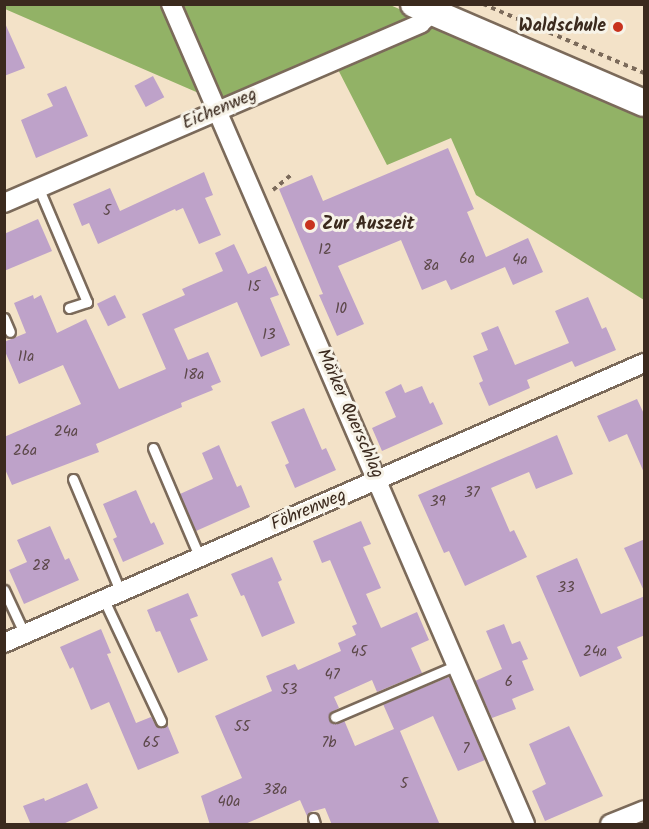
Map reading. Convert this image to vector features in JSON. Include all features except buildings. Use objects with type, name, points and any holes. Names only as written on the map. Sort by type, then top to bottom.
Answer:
[{"type":"street","name":"Märker Querschlag","points":[[171,4],[525,825]]},
{"type":"street","name":"Eichenweg","points":[[4,203],[421,23],[423,8]]},
{"type":"street","points":[[423,8],[645,103]]},
{"type":"street","name":"Föhrenweg","points":[[4,644],[645,363]]},
{"type":"street","points":[[610,825],[645,810]]},
{"type":"lane","points":[[39,189],[87,302],[69,308]]},
{"type":"lane","points":[[4,318],[10,332]]},
{"type":"lane","points":[[153,448],[200,558]]},
{"type":"lane","points":[[73,479],[121,593]]},
{"type":"lane","points":[[4,590],[24,635]]},
{"type":"lane","points":[[104,600],[161,721]]},
{"type":"lane","points":[[335,717],[457,665]]},
{"type":"path","points":[[483,4],[645,73]]},
{"type":"green space","points":[[5,4],[390,5],[644,113],[644,300],[476,195],[451,138],[387,165],[329,52],[217,101],[5,9]]},
{"type":"place","name":"Waldschule","points":[[618,27]]},
{"type":"place","name":"Zur Auszeit","points":[[310,225]]}]
